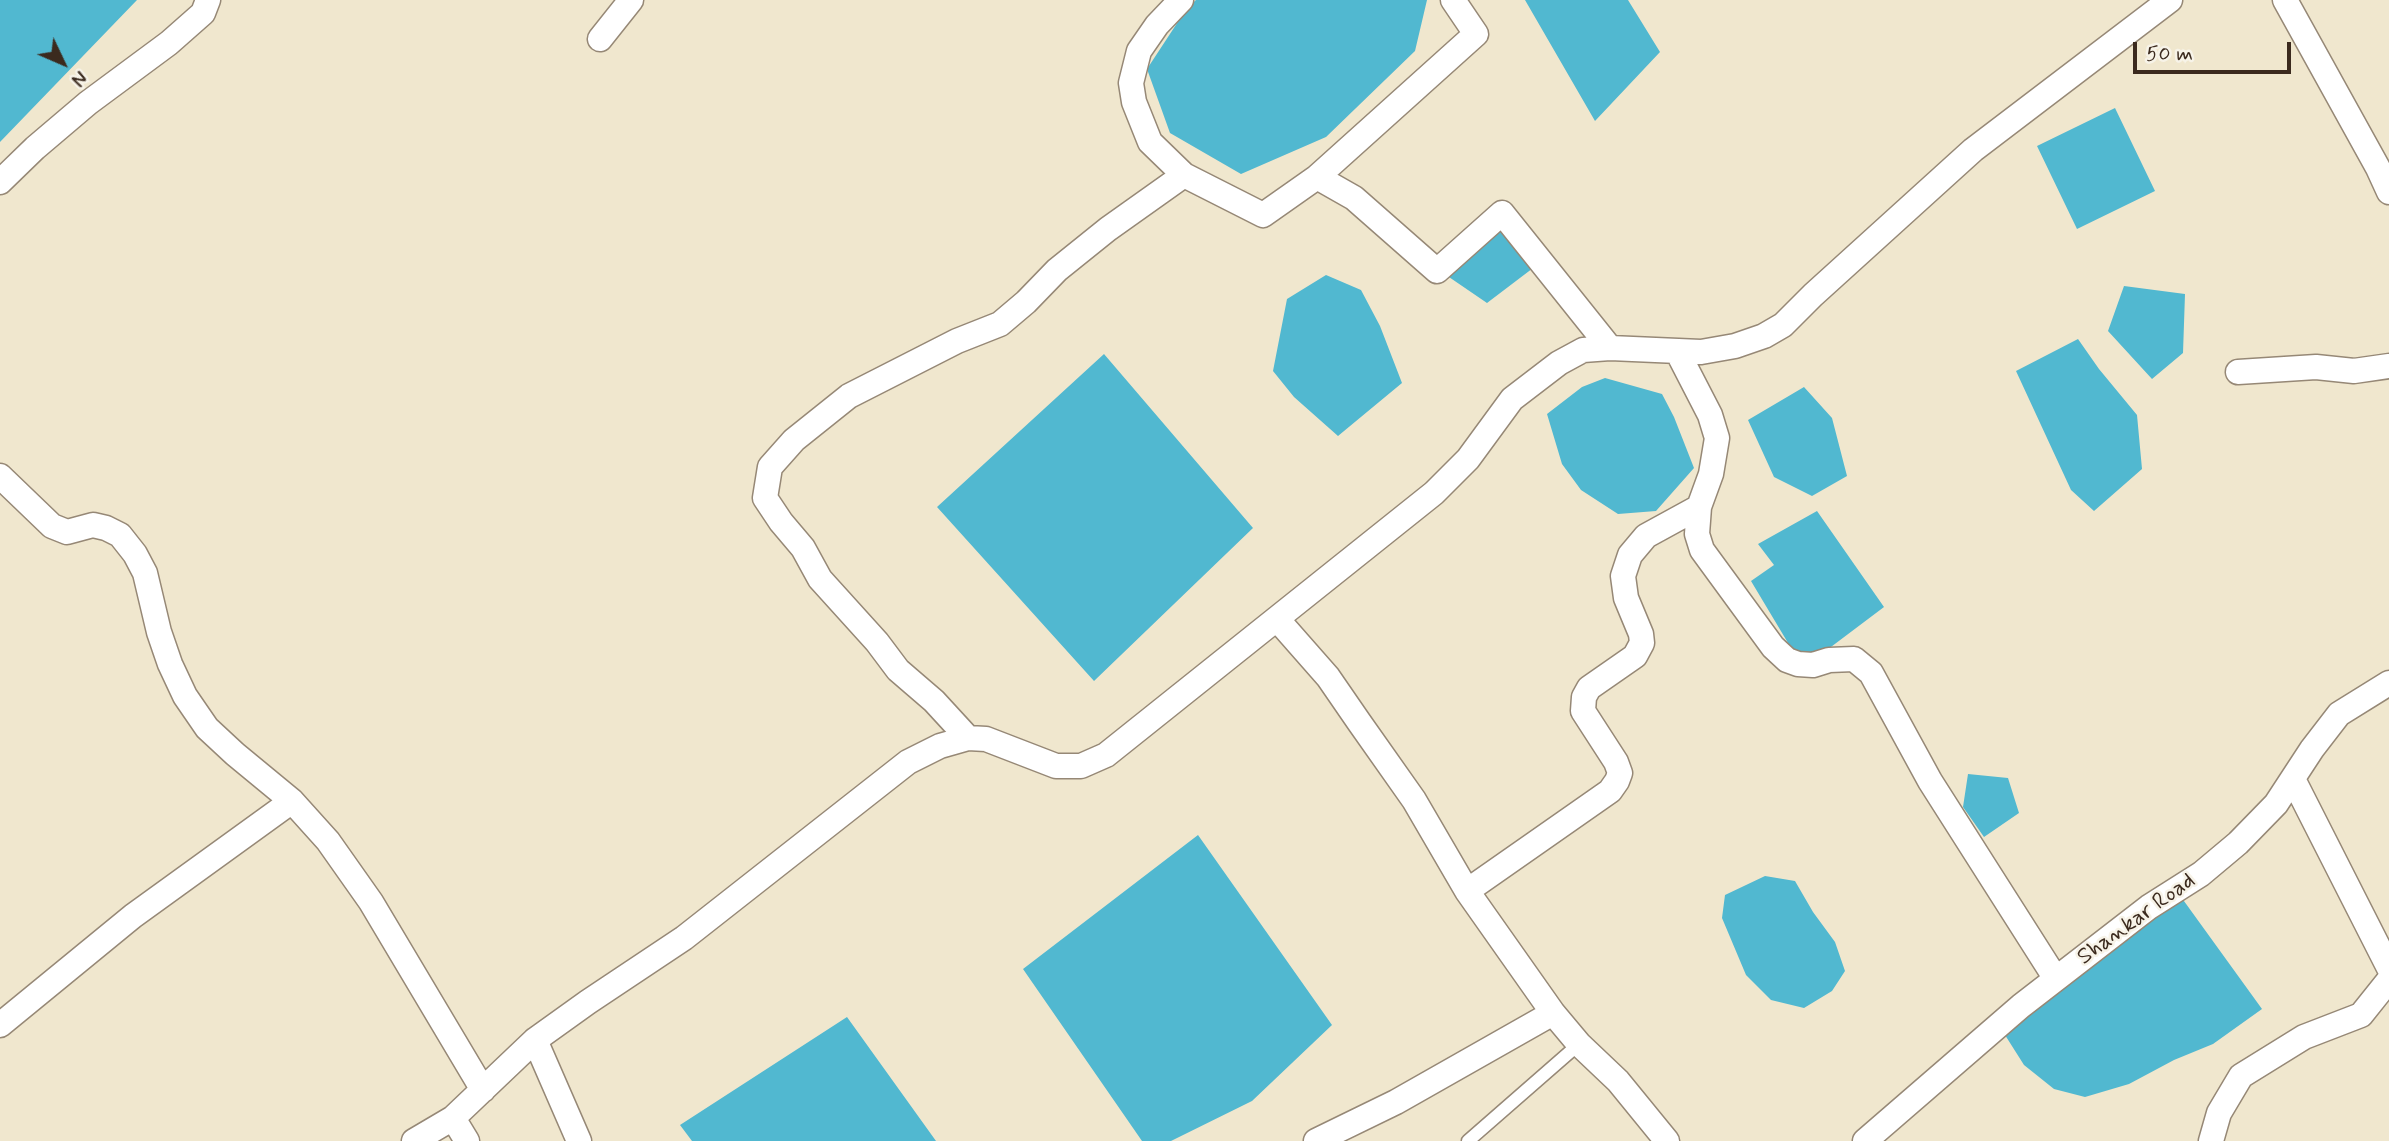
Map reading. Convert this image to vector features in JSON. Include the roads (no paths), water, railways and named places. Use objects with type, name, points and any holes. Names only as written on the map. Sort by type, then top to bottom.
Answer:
[{"type":"street","points":[[0,181],[77,112],[177,36],[203,13],[208,0]]},
{"type":"street","points":[[600,39],[631,0]]},
{"type":"street","points":[[1181,0],[1157,25],[1139,51],[1131,82],[1134,102],[1150,142],[1184,175],[1263,215],[1317,177],[1476,34],[1453,0]]},
{"type":"street","points":[[414,1141],[453,1118],[535,1040],[684,938],[908,762],[940,746],[968,738],[986,739],[1056,766],[1082,766],[1106,755],[1434,493],[1468,459],[1512,399],[1559,363],[1583,350],[1610,348],[1701,352],[1735,346],[1764,336],[1783,325],[1973,150],[2170,0]]},
{"type":"street","points":[[2285,0],[2389,192]]},
{"type":"street","points":[[968,738],[934,701],[898,670],[877,642],[820,579],[803,548],[781,523],[765,498],[770,467],[794,440],[849,396],[957,341],[1000,324],[1057,270],[1108,229],[1184,175]]},
{"type":"street","points":[[1317,177],[1354,198],[1437,271],[1502,213],[1610,348]]},
{"type":"street","points":[[1677,351],[1710,415],[1717,438],[1711,474],[1699,507],[1697,534],[1702,550],[1773,648],[1787,660],[1812,665],[1829,660],[1854,659],[1871,673],[1930,781],[2056,979]]},
{"type":"street","points":[[2238,372],[2316,367],[2354,371],[2389,366]]},
{"type":"street","points":[[0,476],[52,527],[67,532],[93,525],[106,527],[120,535],[135,554],[145,573],[159,632],[184,696],[207,728],[292,800],[328,841],[371,902],[483,1090]]},
{"type":"street","points":[[1467,891],[1610,790],[1617,781],[1620,773],[1616,762],[1583,711],[1584,697],[1590,688],[1635,656],[1642,643],[1626,598],[1623,576],[1630,555],[1646,536],[1699,507]]},
{"type":"street","points":[[1277,619],[1328,677],[1391,766],[1467,891],[1553,1013],[1579,1044],[1618,1081],[1667,1141]]},
{"type":"street","name":"Shankar Road","points":[[1865,1141],[2021,1006],[2149,907],[2201,874],[2229,851],[2276,804],[2339,714],[2389,683]]},
{"type":"street","points":[[2292,779],[2389,968]]},
{"type":"street","points":[[0,1025],[133,916],[292,800]]},
{"type":"street","points":[[2211,1141],[2219,1113],[2241,1076],[2304,1037],[2361,1016],[2389,980]]},
{"type":"street","points":[[1316,1141],[1396,1102],[1553,1013]]},
{"type":"street","points":[[535,1040],[579,1141]]},
{"type":"street","points":[[453,1118],[467,1141]]},
{"type":"lane","points":[[1468,1141],[1579,1044]]},
{"type":"water","points":[[0,0],[137,0],[0,142]]},
{"type":"water","points":[[1196,0],[1427,0],[1415,51],[1326,137],[1241,174],[1170,133],[1147,69],[1187,8]]},
{"type":"water","points":[[1525,0],[1628,0],[1660,52],[1595,121]]},
{"type":"water","points":[[2115,108],[2155,191],[2077,229],[2037,146]]},
{"type":"water","points":[[1505,216],[1541,262],[1487,303],[1446,275]]},
{"type":"water","points":[[1326,275],[1361,290],[1380,326],[1402,383],[1338,436],[1294,397],[1273,371],[1287,299]]},
{"type":"water","points":[[2124,286],[2185,294],[2183,353],[2152,379],[2108,331]]},
{"type":"water","points":[[2078,339],[2137,415],[2142,469],[2094,511],[2071,490],[2016,371]]},
{"type":"water","points":[[1104,354],[1253,528],[1094,681],[937,507]]},
{"type":"water","points":[[1605,378],[1662,394],[1694,468],[1656,511],[1618,514],[1581,490],[1562,464],[1547,414],[1582,387]]},
{"type":"water","points":[[1804,387],[1832,418],[1847,476],[1812,496],[1774,477],[1748,420]]},
{"type":"water","points":[[1817,511],[1884,607],[1803,668],[1751,581],[1774,565],[1758,544]]},
{"type":"water","points":[[1968,774],[2008,778],[2019,813],[1984,837],[1963,807]]},
{"type":"water","points":[[1198,835],[1332,1025],[1252,1101],[1171,1141],[1142,1141],[1023,969]]},
{"type":"water","points":[[1765,876],[1795,881],[1835,942],[1845,971],[1832,991],[1804,1008],[1771,1000],[1746,975],[1722,918],[1725,895]]},
{"type":"water","points":[[2176,890],[2262,1009],[2213,1044],[2174,1060],[2129,1084],[2085,1097],[2054,1089],[2024,1065],[2005,1035]]},
{"type":"water","points":[[847,1017],[936,1141],[692,1141],[680,1125]]}]
